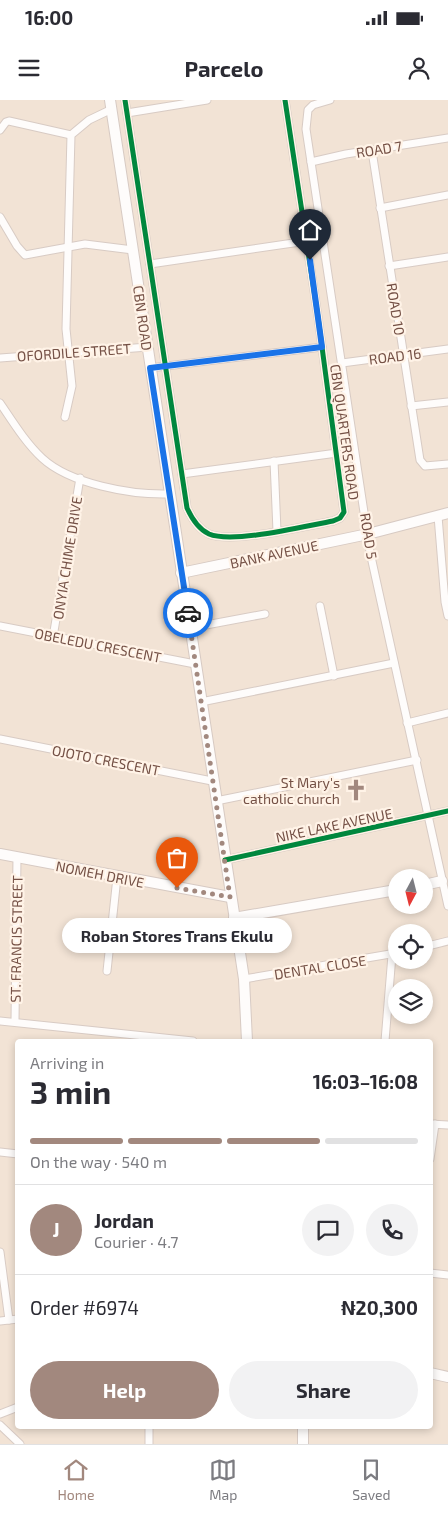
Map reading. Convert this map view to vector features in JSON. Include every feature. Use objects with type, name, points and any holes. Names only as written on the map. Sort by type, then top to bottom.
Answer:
[{"type":"main road","name":"CBN ROAD","points":[[111,105],[224,860],[244,979],[247,1039]]},
{"type":"main road","name":"BANK AVENUE","points":[[181,573],[368,534],[443,515]]},
{"type":"main road","name":"NOMEH DRIVE","points":[[0,854],[230,897]]},
{"type":"main road","points":[[433,883],[442,881]]},
{"type":"main road","points":[[234,918],[314,906],[388,892]]},
{"type":"main road","points":[[433,1374],[448,1377]]},
{"type":"main road","points":[[303,1429],[303,1444]]},
{"type":"street","name":"CBN QUARTERS ROAD","points":[[125,100],[187,508],[191,518],[210,534],[234,537],[333,521],[342,516],[344,508],[307,241],[285,100]]},
{"type":"street","points":[[127,113],[207,100]]},
{"type":"street","name":"ROAD 5","points":[[330,100],[313,105],[308,110],[306,128],[368,534],[394,663],[430,815],[448,906]]},
{"type":"street","points":[[66,417],[72,386],[66,313],[70,246],[71,136],[89,120],[111,105]]},
{"type":"street","points":[[0,130],[9,121],[71,136]]},
{"type":"street","name":"ROAD 7","points":[[311,162],[322,158],[448,138]]},
{"type":"street","name":"ROAD 10","points":[[372,151],[420,460],[425,466],[448,464]]},
{"type":"street","points":[[380,208],[448,195]]},
{"type":"street","points":[[0,217],[17,246],[25,255],[90,244],[133,250]]},
{"type":"street","points":[[150,264],[307,241]]},
{"type":"street","points":[[389,266],[448,257]]},
{"type":"street","name":"OFORDILE STREET","points":[[0,358],[148,347]]},
{"type":"street","points":[[150,368],[322,347]]},
{"type":"street","name":"ROAD 16","points":[[342,363],[448,349]]},
{"type":"street","points":[[411,406],[448,402]]},
{"type":"street","points":[[0,403],[18,430],[41,457],[64,473],[127,490],[169,494]]},
{"type":"street","points":[[182,474],[337,453]]},
{"type":"street","points":[[274,461],[276,531]]},
{"type":"street","name":"ONYIA CHIME DRIVE","points":[[53,637],[80,478]]},
{"type":"street","points":[[443,515],[445,602],[448,616]]},
{"type":"street","points":[[320,606],[334,676]]},
{"type":"street","points":[[190,628],[265,614]]},
{"type":"street","name":"OBELEDU CRESCENT","points":[[0,626],[195,664]]},
{"type":"street","points":[[201,702],[394,663]]},
{"type":"street","points":[[408,723],[448,713]]},
{"type":"street","name":"OJOTO CRESCENT","points":[[0,740],[212,781]]},
{"type":"street","points":[[216,801],[417,760]]},
{"type":"street","name":"NIKE LAKE AVENUE","points":[[224,860],[448,811]]},
{"type":"street","name":"ST. FRANCIS STREET","points":[[15,1021],[17,857]]},
{"type":"street","points":[[107,971],[117,877]]},
{"type":"street","points":[[433,945],[448,941]]},
{"type":"street","name":"DENTAL CLOSE","points":[[244,979],[388,955]]},
{"type":"street","points":[[385,1039],[392,969]]},
{"type":"street","points":[[0,1021],[15,1021],[149,1039]]},
{"type":"street","points":[[433,1124],[448,1125]]},
{"type":"street","points":[[0,1152],[15,1154]]},
{"type":"street","points":[[0,1252],[9,1320]]},
{"type":"street","points":[[433,1273],[448,1275]]},
{"type":"street","points":[[0,1321],[15,1319]]},
{"type":"street","points":[[0,1414],[15,1408]]},
{"type":"street","points":[[0,1425],[20,1444]]},
{"type":"street","points":[[149,1429],[149,1444]]},
{"type":"shaded area","points":[[0,100],[448,100],[448,1444],[0,1444]]},
{"type":"cycle path","points":[[125,100],[187,508],[196,523],[205,532],[220,537],[251,536],[333,521],[340,518],[344,512],[318,317],[285,100]]},
{"type":"cycle path","points":[[225,860],[448,811]]},
{"type":"way so far","points":[[177,888],[230,897],[188,613]]},
{"type":"place","name":"St Mary's catholic church","points":[[356,790]]},
{"type":"place","name":"Roban Stores Trans Ekulu","points":[[177,888]]},
{"type":"route","points":[[188,613],[150,368],[233,360],[322,347],[310,260]]}]
